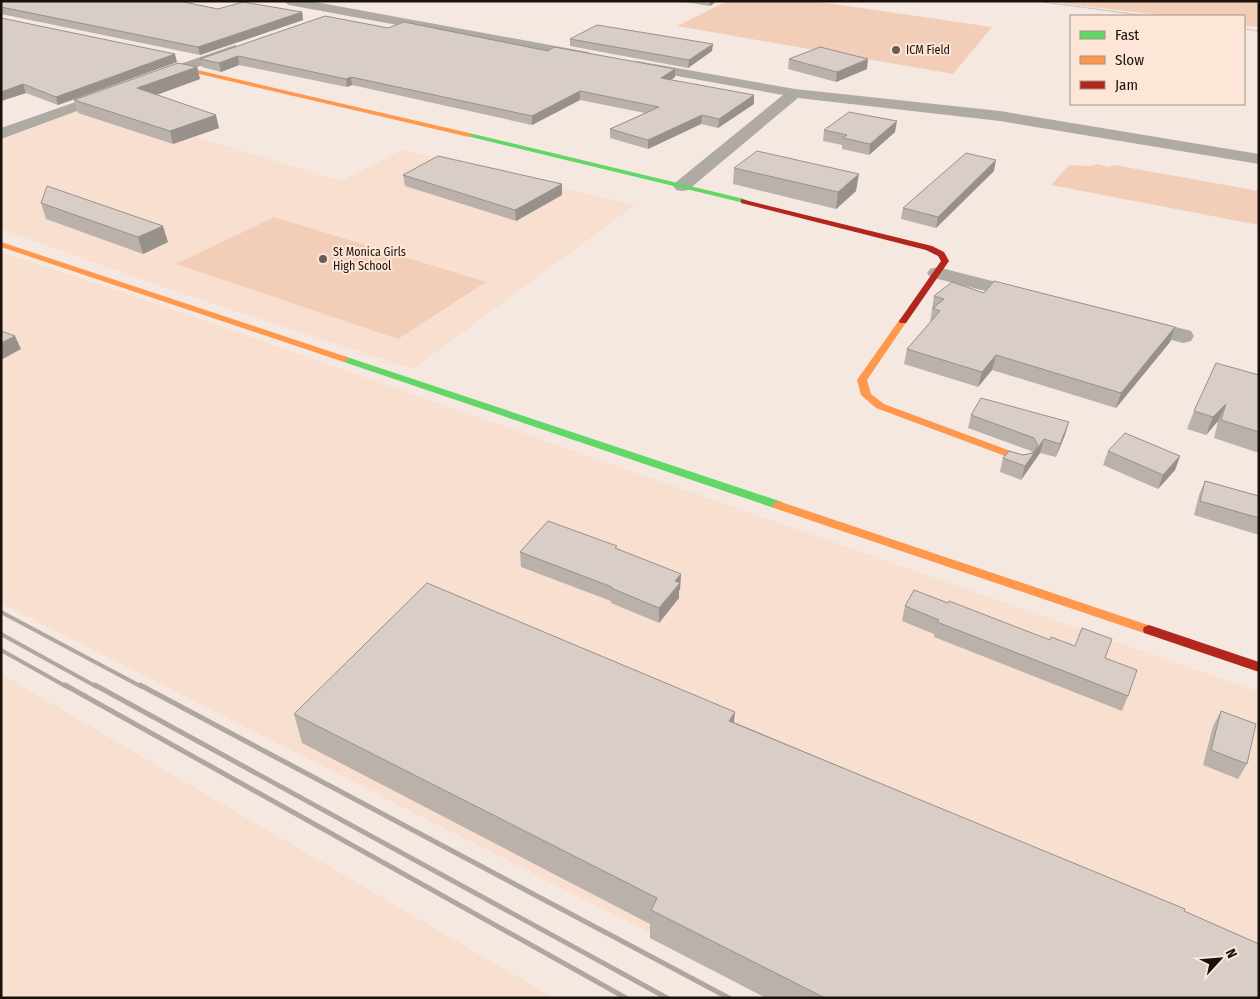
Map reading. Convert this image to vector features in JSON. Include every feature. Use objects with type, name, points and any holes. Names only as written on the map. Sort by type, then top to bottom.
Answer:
[{"type":"street","points":[[289,1],[599,58]]},
{"type":"street","points":[[317,21],[344,12]]},
{"type":"street","points":[[142,82],[246,46]]},
{"type":"street","points":[[172,55],[201,61]]},
{"type":"street","points":[[628,63],[795,93],[1000,116],[1259,159]]},
{"type":"street","points":[[180,68],[682,186],[929,248],[941,254],[945,262],[862,380],[866,395],[880,406],[1020,458]]},
{"type":"street","points":[[1,134],[124,89]]},
{"type":"street","points":[[682,186],[795,93]]},
{"type":"street","points":[[1,115],[30,123]]},
{"type":"street","points":[[1,244],[1259,667]]},
{"type":"street","points":[[937,273],[1041,299]]},
{"type":"street","points":[[1117,319],[1184,336]]},
{"type":"path","points":[[1043,2],[1140,15]]},
{"type":"path","points":[[1245,29],[1259,31]]},
{"type":"shaded area","name":"ICM Field","points":[[727,1],[813,1],[992,27],[953,74],[677,26]]},
{"type":"shaded area","points":[[1043,1],[1259,1],[1259,27],[1245,26],[1245,15],[1158,15]]},
{"type":"shaded area","name":"St Monica Girls High School","points":[[128,93],[164,127],[341,181],[402,150],[635,205],[413,369],[168,289],[1,229],[1,139]]},
{"type":"shaded area","points":[[1097,164],[1109,167],[1114,165],[1259,191],[1259,225],[1051,185],[1069,165],[1092,166]]},
{"type":"shaded area","points":[[274,217],[486,282],[398,339],[176,264]]},
{"type":"shaded area","points":[[1,252],[117,290],[1259,692],[1259,998],[779,998],[1,603]]},
{"type":"shaded area","points":[[1,674],[482,956],[554,998],[1,998]]},
{"type":"building","points":[[1,1],[179,1],[218,9],[243,2],[302,12],[198,47],[1,7]]},
{"type":"building","points":[[325,16],[388,28],[404,22],[548,51],[554,47],[675,69],[661,78],[754,95],[719,119],[702,115],[648,140],[610,129],[659,107],[580,91],[532,116],[351,77],[346,79],[238,56],[219,63],[200,59]]},
{"type":"building","points":[[1,18],[175,54],[56,97],[23,84],[1,92]]},
{"type":"building","points":[[597,25],[713,44],[689,60],[570,39]]},
{"type":"building","points":[[820,47],[868,59],[837,72],[789,59]]},
{"type":"building","points":[[178,63],[197,67],[137,88],[216,115],[170,131],[74,100]]},
{"type":"building","points":[[849,112],[897,121],[870,144],[843,138],[847,135],[824,130]]},
{"type":"building","points":[[757,151],[859,174],[838,192],[734,168]]},
{"type":"building","points":[[966,153],[996,160],[938,217],[903,208]]},
{"type":"building","points":[[438,156],[562,184],[515,210],[403,175]]},
{"type":"building","points":[[47,186],[163,226],[138,237],[41,203]]},
{"type":"building","points":[[994,281],[1175,327],[1121,393],[996,355],[982,372],[907,349],[940,311],[933,308],[944,299],[934,296],[952,282],[984,293]]},
{"type":"building","points":[[1,331],[15,336],[1,343]]},
{"type":"building","points":[[1216,363],[1259,375],[1259,432],[1221,420],[1226,404],[1213,417],[1194,411]]},
{"type":"building","points":[[981,398],[1069,422],[1060,444],[1044,439],[1025,466],[1003,458],[1009,451],[1023,455],[1033,453],[1038,446],[1034,438],[971,415]]},
{"type":"building","points":[[1125,433],[1180,456],[1163,475],[1108,451]]},
{"type":"building","points":[[1205,481],[1259,496],[1259,518],[1200,501]]},
{"type":"building","points":[[548,521],[617,546],[615,548],[681,574],[675,581],[680,583],[659,608],[612,587],[520,552]]},
{"type":"building","points":[[427,583],[735,712],[729,721],[1185,909],[1184,911],[1259,944],[1259,998],[825,998],[651,910],[657,898],[294,714]]},
{"type":"building","points":[[914,590],[948,603],[949,601],[1050,640],[1051,637],[1075,646],[1082,628],[1112,639],[1105,658],[1137,670],[1128,696],[937,622],[939,620],[905,606]]},
{"type":"building","points":[[1221,711],[1256,724],[1247,764],[1211,750]]},
{"type":"railway","points":[[1,612],[142,687]]},
{"type":"railway","points":[[1,634],[97,687]]},
{"type":"railway","points":[[1,650],[67,687]]},
{"type":"railway","points":[[65,685],[626,998]]},
{"type":"railway","points":[[95,685],[667,998]]},
{"type":"railway","points":[[140,685],[729,998]]},
{"type":"traffic: fast","points":[[469,135],[744,201]]},
{"type":"traffic: fast","points":[[344,359],[778,505]]},
{"type":"traffic: slow","points":[[180,68],[469,135]]},
{"type":"traffic: slow","points":[[1,244],[344,359]]},
{"type":"traffic: slow","points":[[903,321],[862,380],[866,395],[880,406],[1020,458]]},
{"type":"traffic: slow","points":[[778,505],[1149,630]]},
{"type":"traffic: jam","points":[[744,201],[929,248],[941,254],[945,261],[903,321]]},
{"type":"traffic: jam","points":[[1149,630],[1259,667]]},
{"type":"place","name":"ICM Field","points":[[896,50]]},
{"type":"place","name":"St Monica Girls High School","points":[[323,259]]}]
